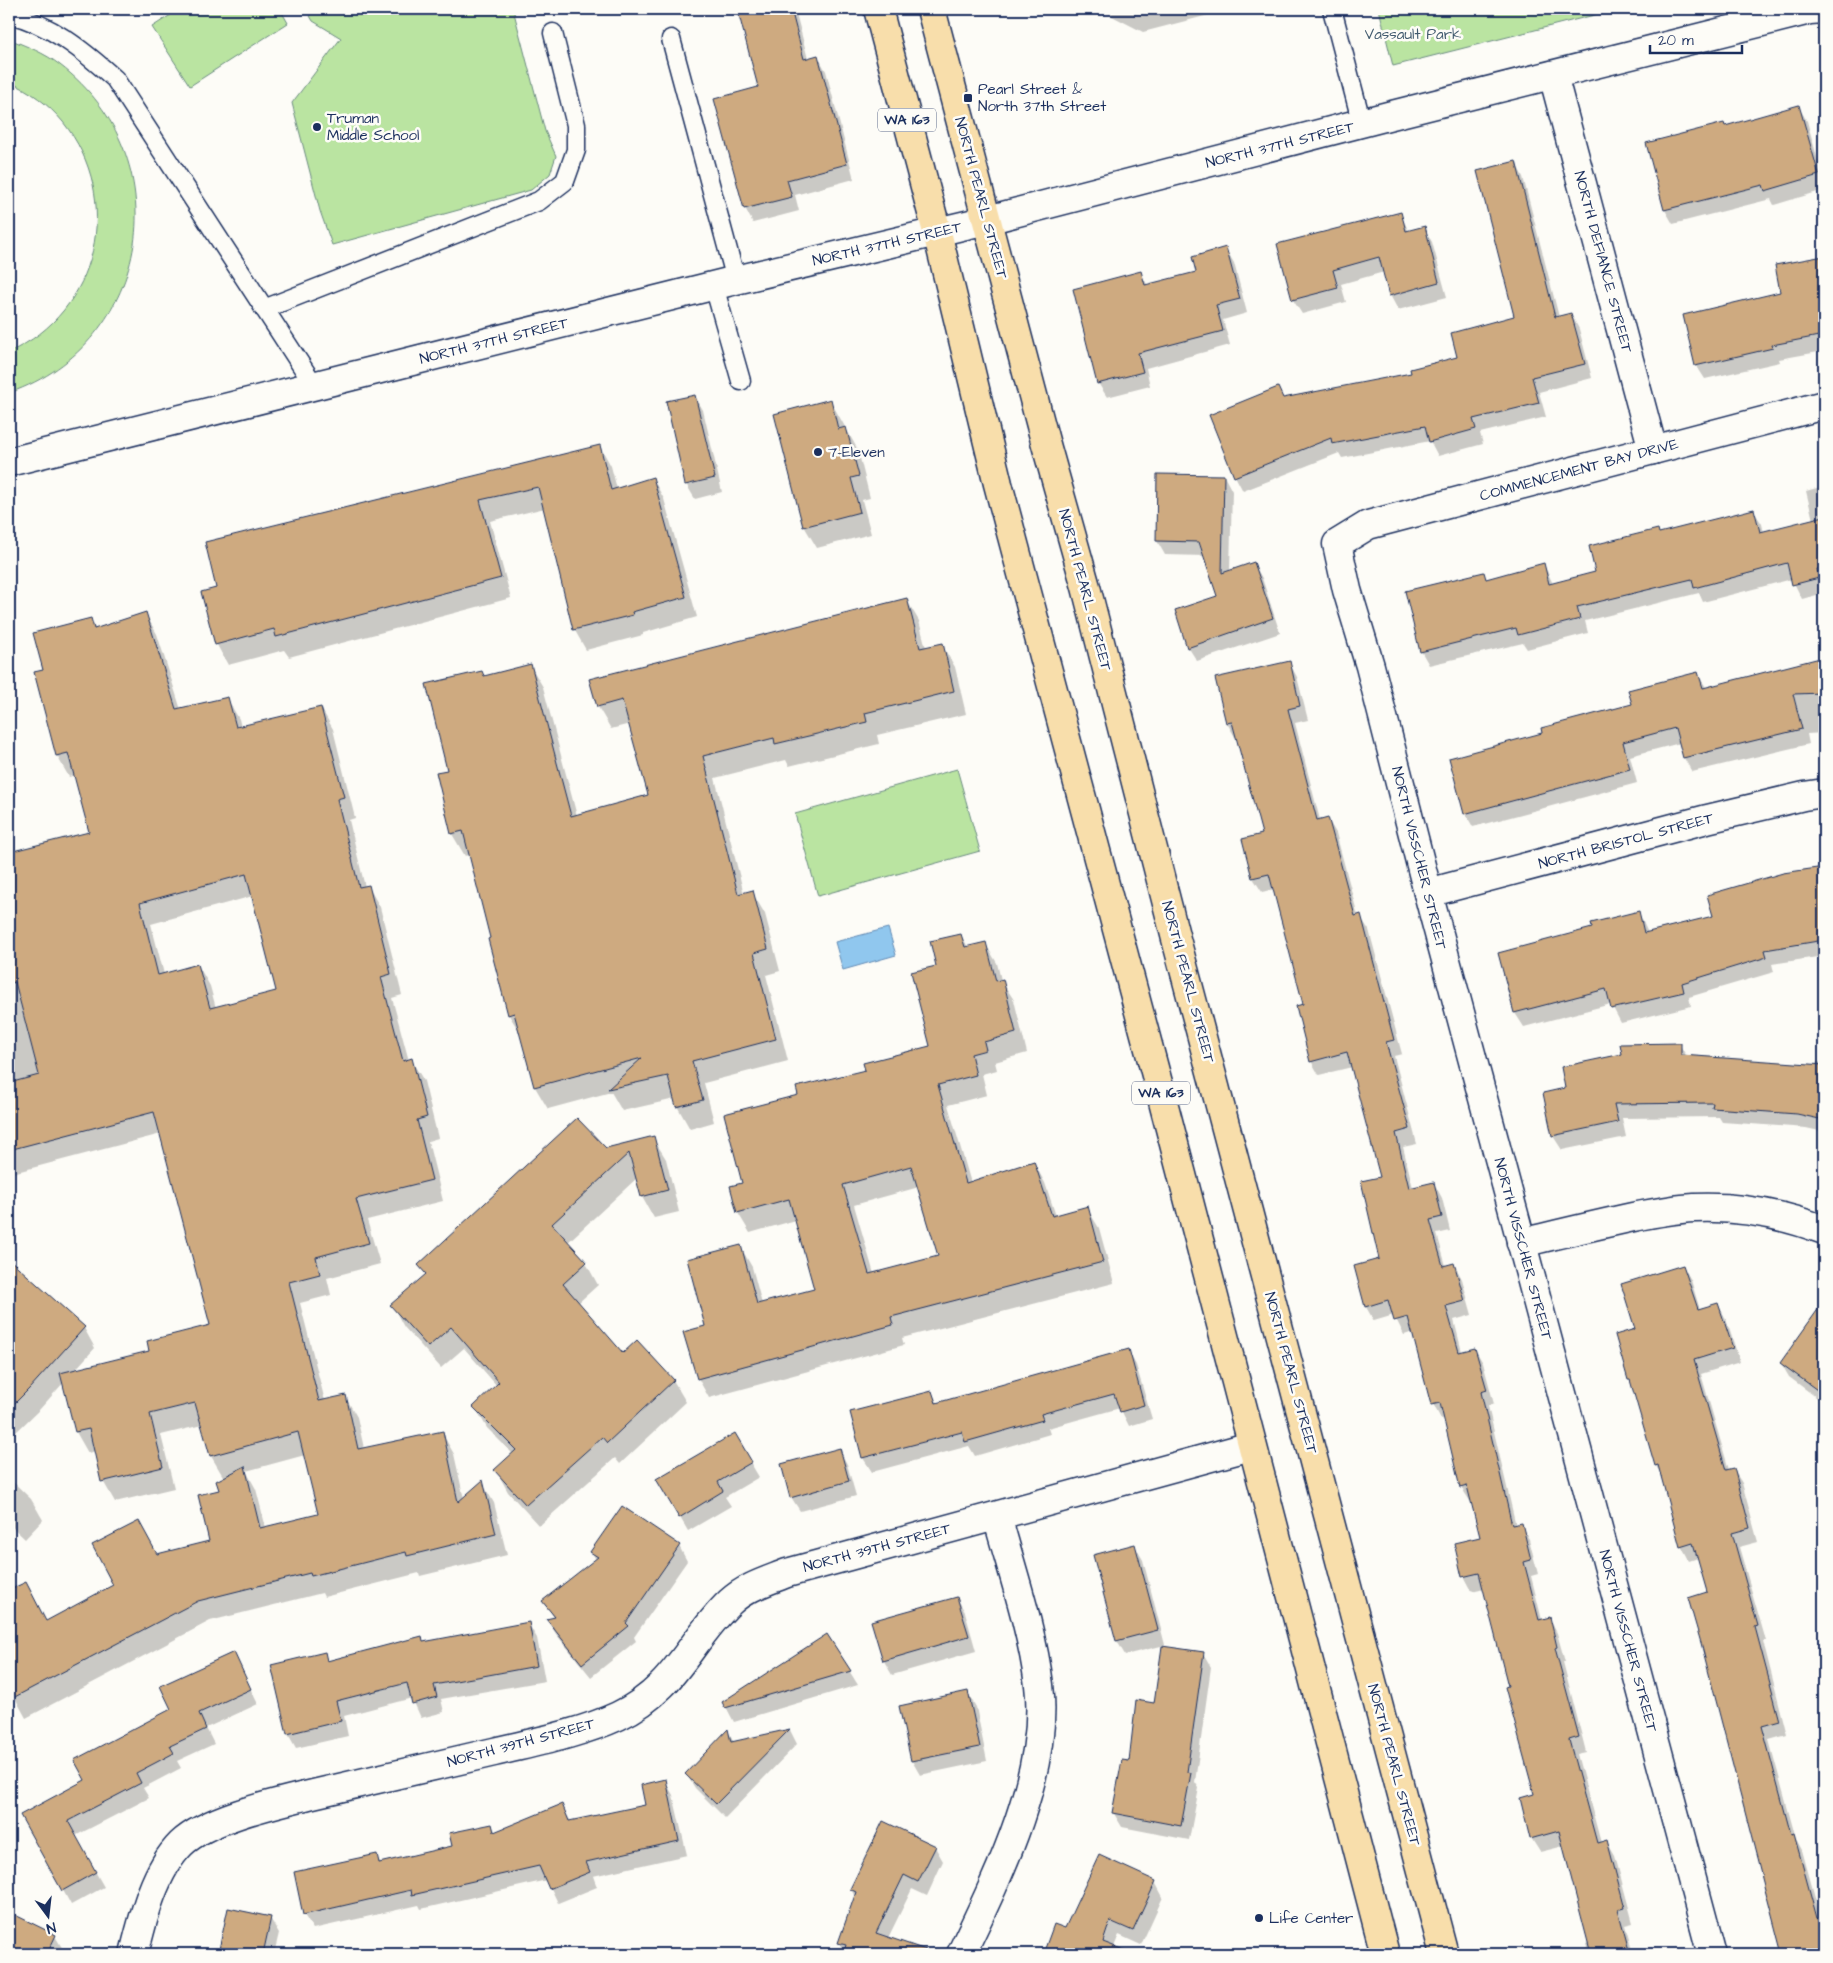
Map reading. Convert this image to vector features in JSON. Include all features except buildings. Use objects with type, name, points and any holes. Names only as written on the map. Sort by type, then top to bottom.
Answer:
[{"type":"main road","name":"WA 163","points":[[878,9],[937,232],[992,460],[1156,1074],[1251,1446],[1385,1954]]},
{"type":"main road","name":"NORTH PEARL STREET","points":[[931,9],[1045,441],[1086,587],[1181,958],[1444,1954]]},
{"type":"street","name":"NORTH 37TH STREET","points":[[9,462],[725,283],[987,220],[1810,10],[1824,9]]},
{"type":"street","name":"NORTH DEFIANCE STREET","points":[[1553,75],[1653,450]]},
{"type":"street","name":"COMMENCEMENT BAY DRIVE","points":[[1337,544],[1368,526],[1824,405]]},
{"type":"street","name":"NORTH VISSCHER STREET","points":[[1337,544],[1428,893],[1712,1954]]},
{"type":"street","name":"NORTH BRISTOL STREET","points":[[1428,893],[1707,819],[1824,793]]},
{"type":"street","points":[[1522,1243],[1594,1225],[1692,1208],[1719,1208],[1774,1214],[1801,1221],[1824,1230]]},
{"type":"street","name":"NORTH 39TH STREET","points":[[134,1954],[146,1905],[164,1869],[181,1844],[200,1831],[226,1819],[282,1802],[558,1737],[616,1717],[651,1696],[669,1679],[720,1613],[746,1590],[787,1573],[1251,1446]]},
{"type":"street","points":[[961,1954],[1012,1839],[1028,1792],[1039,1734],[1040,1693],[1035,1660],[997,1516]]},
{"type":"lane","points":[[1332,9],[1362,124]]},
{"type":"lane","points":[[9,14],[22,17],[61,35],[89,55],[116,79],[314,386]]},
{"type":"lane","points":[[264,309],[539,201],[565,181],[576,150],[576,125],[553,33]]},
{"type":"lane","points":[[671,39],[725,283],[741,381]]},
{"type":"green space","points":[[180,9],[280,9],[288,23],[190,86],[152,27]]},
{"type":"green space","points":[[306,9],[513,9],[545,131],[556,156],[550,174],[531,190],[332,245],[320,211],[292,103],[341,38],[313,21]]},
{"type":"green space","name":"Vassault Park","points":[[1379,9],[1618,9],[1393,66]]},
{"type":"green space","points":[[9,39],[35,50],[60,65],[98,103],[123,148],[135,196],[134,245],[120,292],[95,334],[57,368],[9,393],[9,352],[40,334],[64,310],[82,282],[93,250],[96,218],[93,184],[82,152],[63,122],[39,99],[9,82]]},
{"type":"green space","points":[[957,769],[980,851],[818,896],[795,814]]},
{"type":"water","points":[[888,928],[896,955],[843,970],[835,942]]},
{"type":"place","name":"Pearl Street & North 37th Street","points":[[968,98]]},
{"type":"place","name":"Truman Middle School","points":[[317,127]]},
{"type":"place","name":"7-Eleven","points":[[818,452]]},
{"type":"place","name":"Life Center","points":[[1259,1918]]}]
